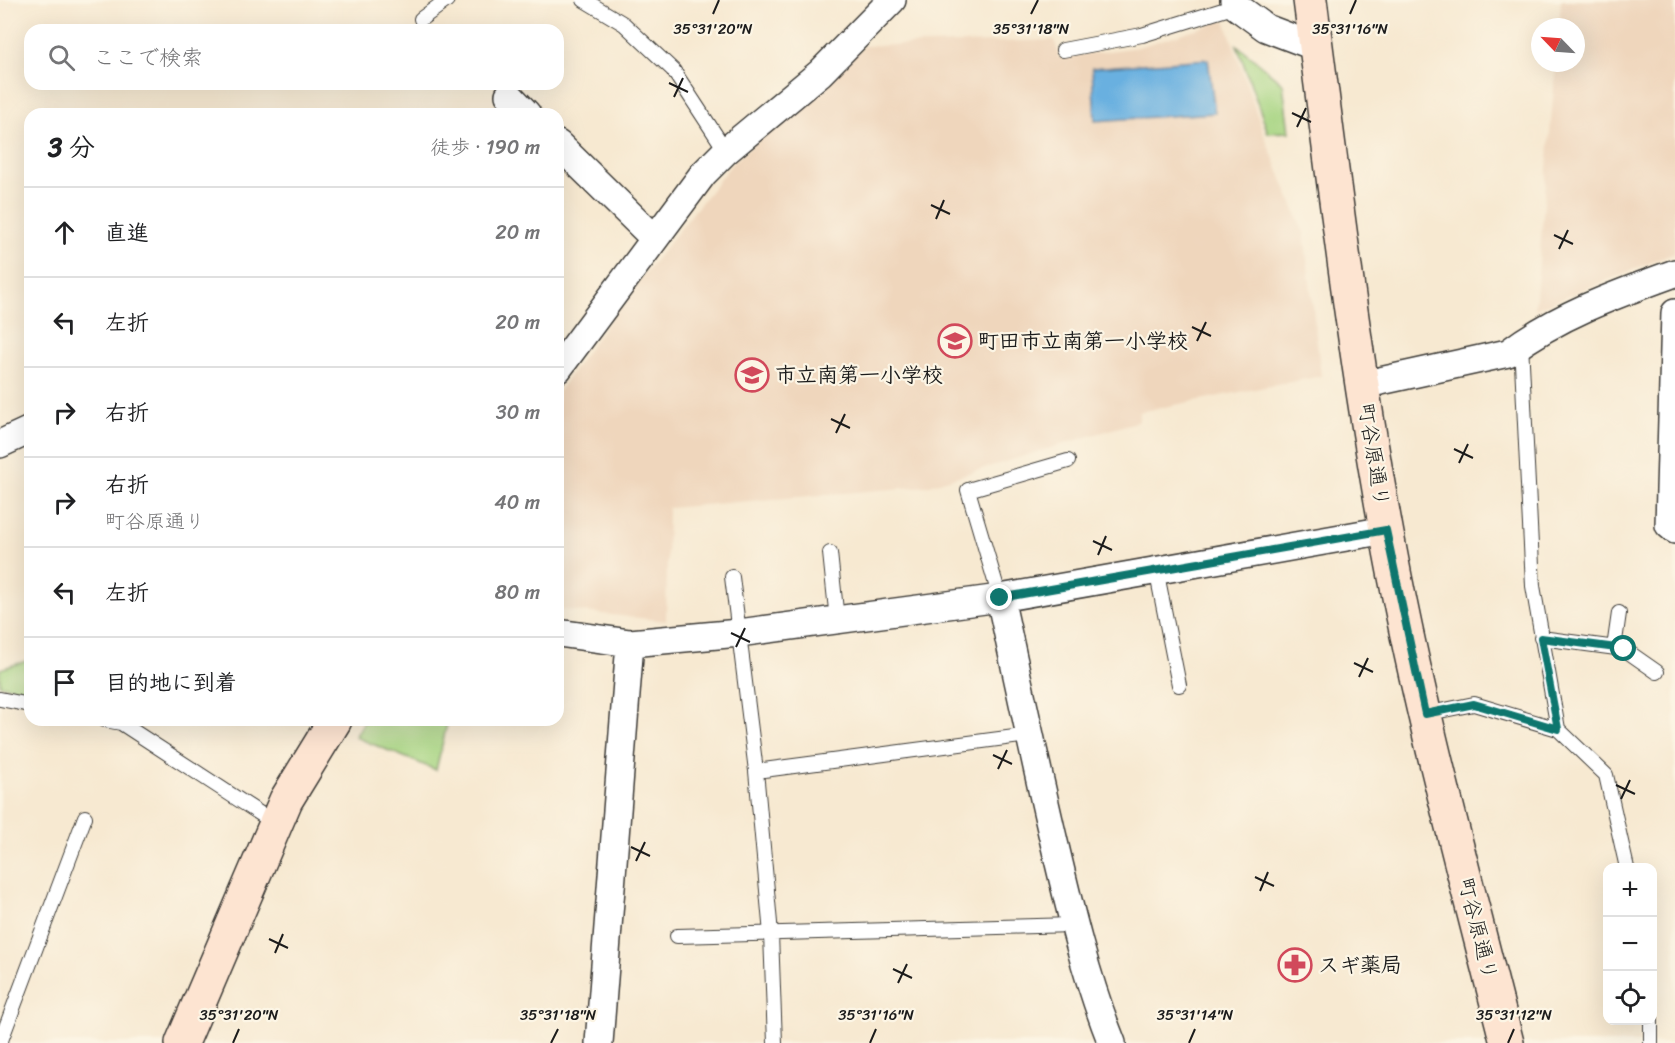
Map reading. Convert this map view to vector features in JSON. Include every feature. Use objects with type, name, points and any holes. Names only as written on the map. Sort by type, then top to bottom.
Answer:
[{"type":"street","points":[[564,351],[703,174],[726,150],[820,73],[892,0]]},
{"type":"street","name":"町谷原通り","points":[[1310,0],[1362,385],[1386,530],[1425,714],[1507,1043]]},
{"type":"street","points":[[1235,3],[1266,28],[1316,47]]},
{"type":"street","points":[[564,150],[654,238]]},
{"type":"street","points":[[1362,385],[1508,353],[1521,343],[1597,302],[1675,273]]},
{"type":"street","points":[[1675,313],[1669,525],[1675,530]]},
{"type":"street","points":[[0,444],[24,433]]},
{"type":"street","points":[[564,634],[630,643],[739,633],[1000,598],[1386,530]]},
{"type":"street","points":[[1000,598],[1029,735],[1074,925],[1099,1010],[1112,1043]]},
{"type":"street","points":[[599,1043],[630,643]]},
{"type":"street","points":[[182,1043],[286,800],[331,726]]},
{"type":"lane","points":[[422,19],[447,0]]},
{"type":"lane","points":[[584,0],[624,24],[673,70],[726,150]]},
{"type":"lane","points":[[1063,50],[1142,35],[1235,3]]},
{"type":"lane","points":[[1521,343],[1533,586],[1558,729]]},
{"type":"lane","points":[[1000,598],[968,490],[1068,461]]},
{"type":"lane","points":[[830,553],[837,620]]},
{"type":"lane","points":[[1156,569],[1179,685]]},
{"type":"lane","points":[[732,577],[756,771],[771,934],[775,1043]]},
{"type":"lane","points":[[1614,648],[1619,614]]},
{"type":"lane","points":[[1541,638],[1624,649],[1658,672]]},
{"type":"lane","points":[[0,699],[24,704]]},
{"type":"lane","points":[[1425,714],[1474,704],[1558,729],[1606,775],[1626,863]]},
{"type":"lane","points":[[128,726],[276,825]]},
{"type":"lane","points":[[756,771],[1029,735]]},
{"type":"lane","points":[[0,1043],[85,817]]},
{"type":"lane","points":[[677,936],[1074,925]]},
{"type":"lane","points":[[1651,1025],[1651,1043]]},
{"type":"shaded area","points":[[1561,0],[1675,0],[1675,253],[1535,309],[1555,72],[1585,72],[1585,18],[1560,18]]},
{"type":"shaded area","name":"町田市立南第一小学校","points":[[1225,20],[1264,135],[1304,233],[1321,376],[1139,412],[1139,421],[926,486],[668,508],[666,621],[564,610],[564,384],[619,306],[731,165],[864,46],[1055,40],[1059,58],[1139,47]]},
{"type":"green space","points":[[1237,45],[1283,84],[1289,132],[1268,133]]},
{"type":"green space","points":[[24,662],[24,690],[0,685],[0,669]]},
{"type":"green space","points":[[361,726],[447,726],[436,770],[355,737]]},
{"type":"water","points":[[1208,59],[1215,113],[1095,121],[1092,68]]},
{"type":"place","name":"町田市立南第一小学校","points":[[955,341]]},
{"type":"place","name":"市立南第一小学校","points":[[752,375]]},
{"type":"place","name":"スギ薬局","points":[[1295,965]]},
{"type":"route","points":[[1000,598],[1386,530],[1425,714],[1474,704],[1558,729],[1541,638],[1624,649]]}]
